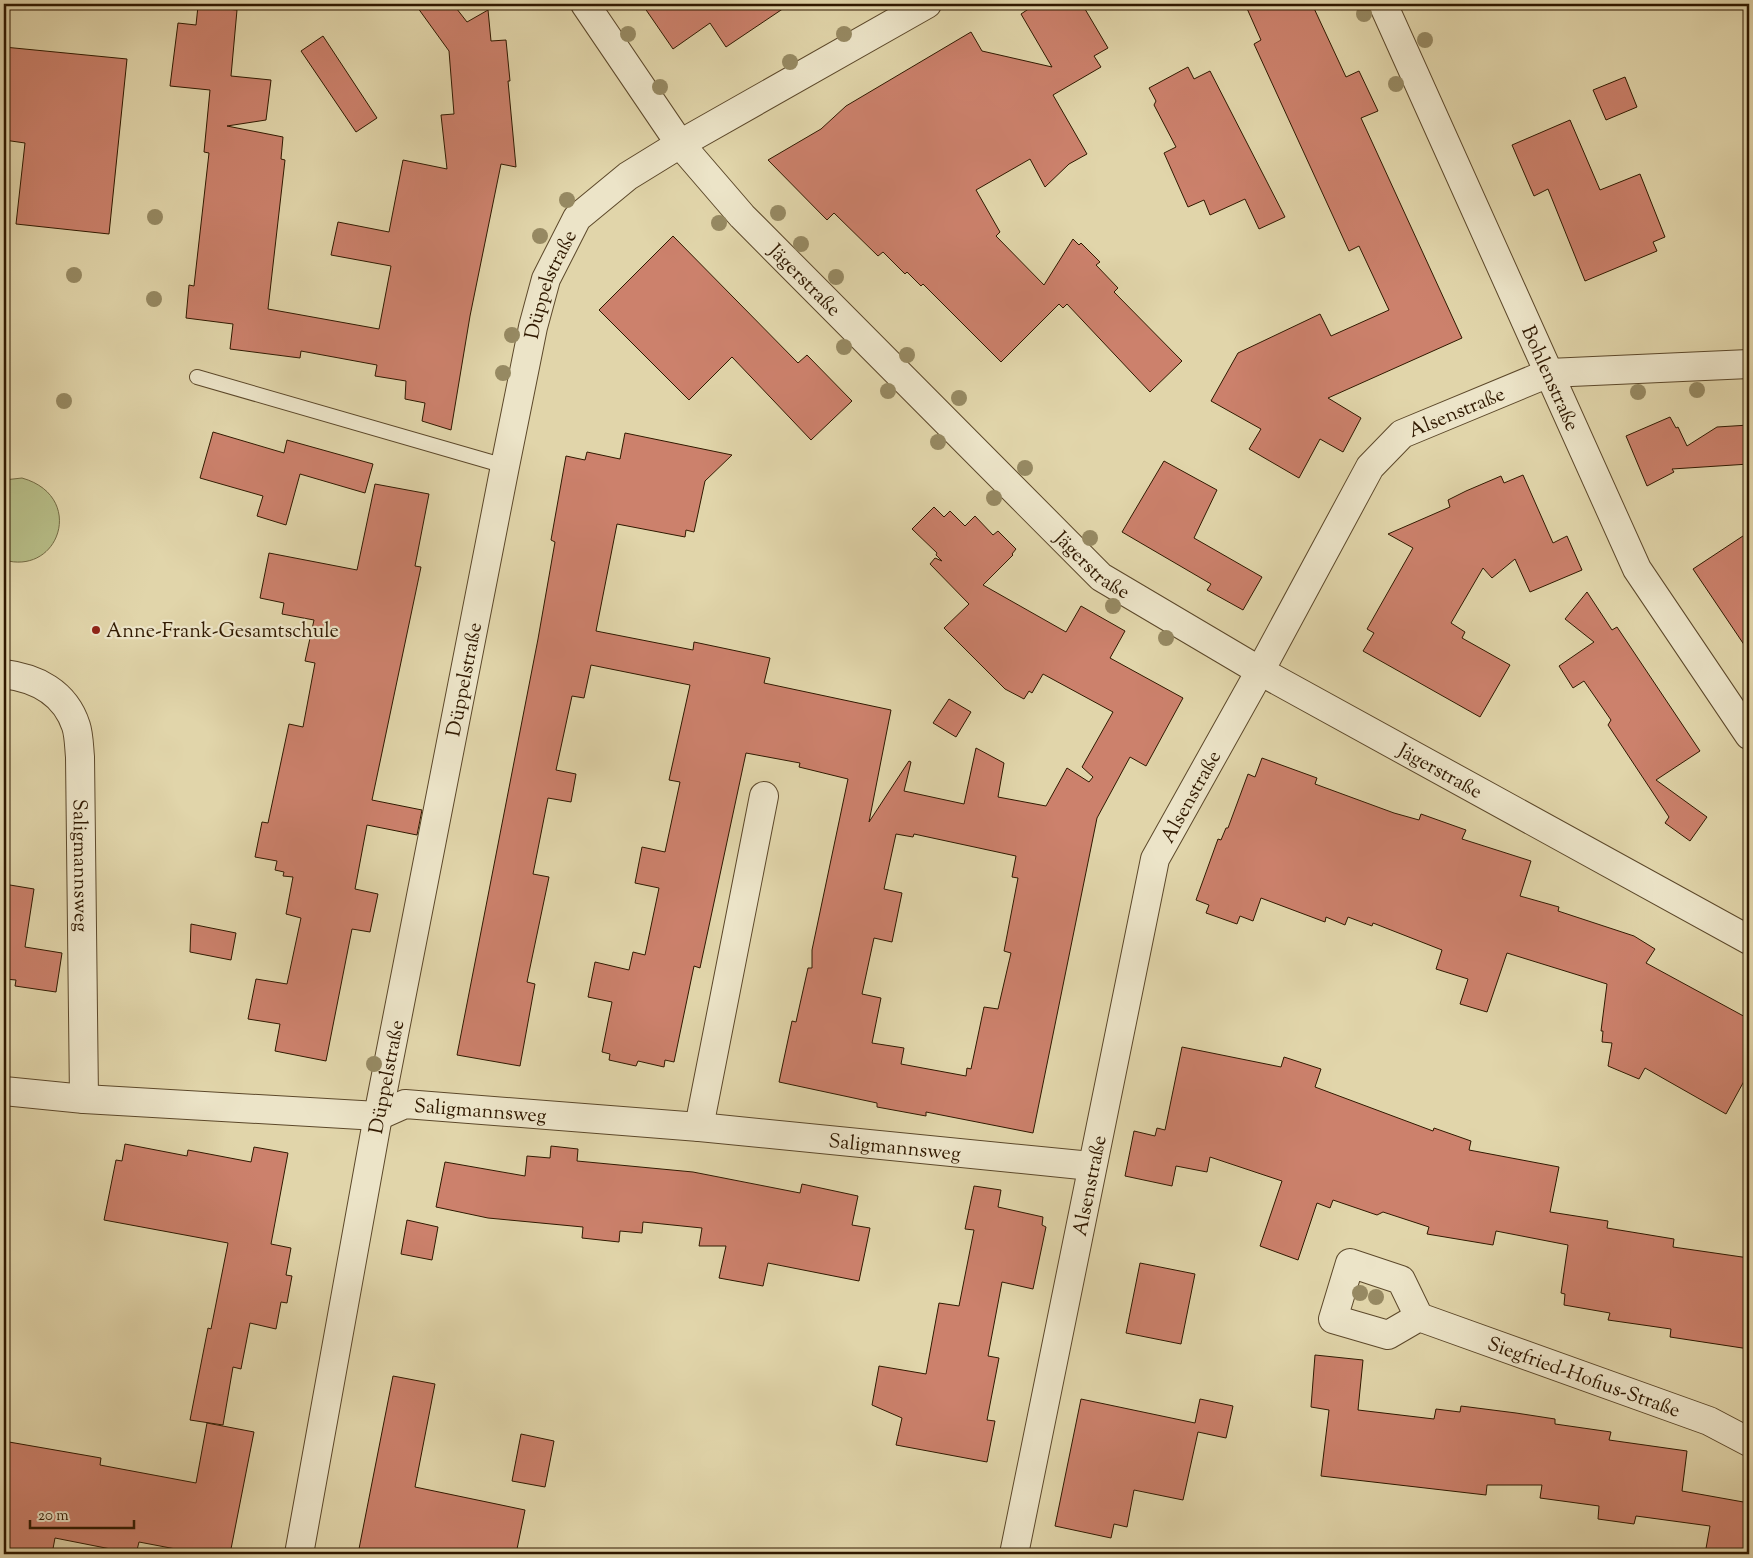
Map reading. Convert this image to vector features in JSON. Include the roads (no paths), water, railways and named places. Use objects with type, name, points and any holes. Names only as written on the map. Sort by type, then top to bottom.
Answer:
[{"type":"street","name":"Jägerstraße","points":[[585,4],[680,144],[742,216],[1101,577],[1260,671],[1749,940]]},
{"type":"street","name":"Düppelstraße","points":[[300,1554],[378,1116],[505,466],[533,327],[546,279],[576,218],[628,176],[680,144],[927,4]]},
{"type":"street","name":"Bohlenstraße","points":[[1383,4],[1637,569],[1749,735]]},
{"type":"street","name":"Alsenstraße","points":[[1014,1554],[1091,1166],[1155,859],[1260,671],[1370,467],[1402,434],[1549,373],[1749,364]]},
{"type":"street","name":"Saligmannsweg","points":[[4,674],[25,677],[48,688],[62,700],[76,726],[80,757],[84,1099]]},
{"type":"street","points":[[699,1127],[764,796]]},
{"type":"street","name":"Saligmannsweg","points":[[4,1091],[84,1099],[378,1116],[405,1104],[699,1127],[1091,1166]]},
{"type":"street","name":"Siegfried-Hofius-Straße","points":[[1418,1317],[1710,1421],[1749,1442]]},
{"type":"lane","points":[[197,377],[505,466]]},
{"type":"place","name":"Anne-Frank-Gesamtschule","points":[[96,630]]}]
